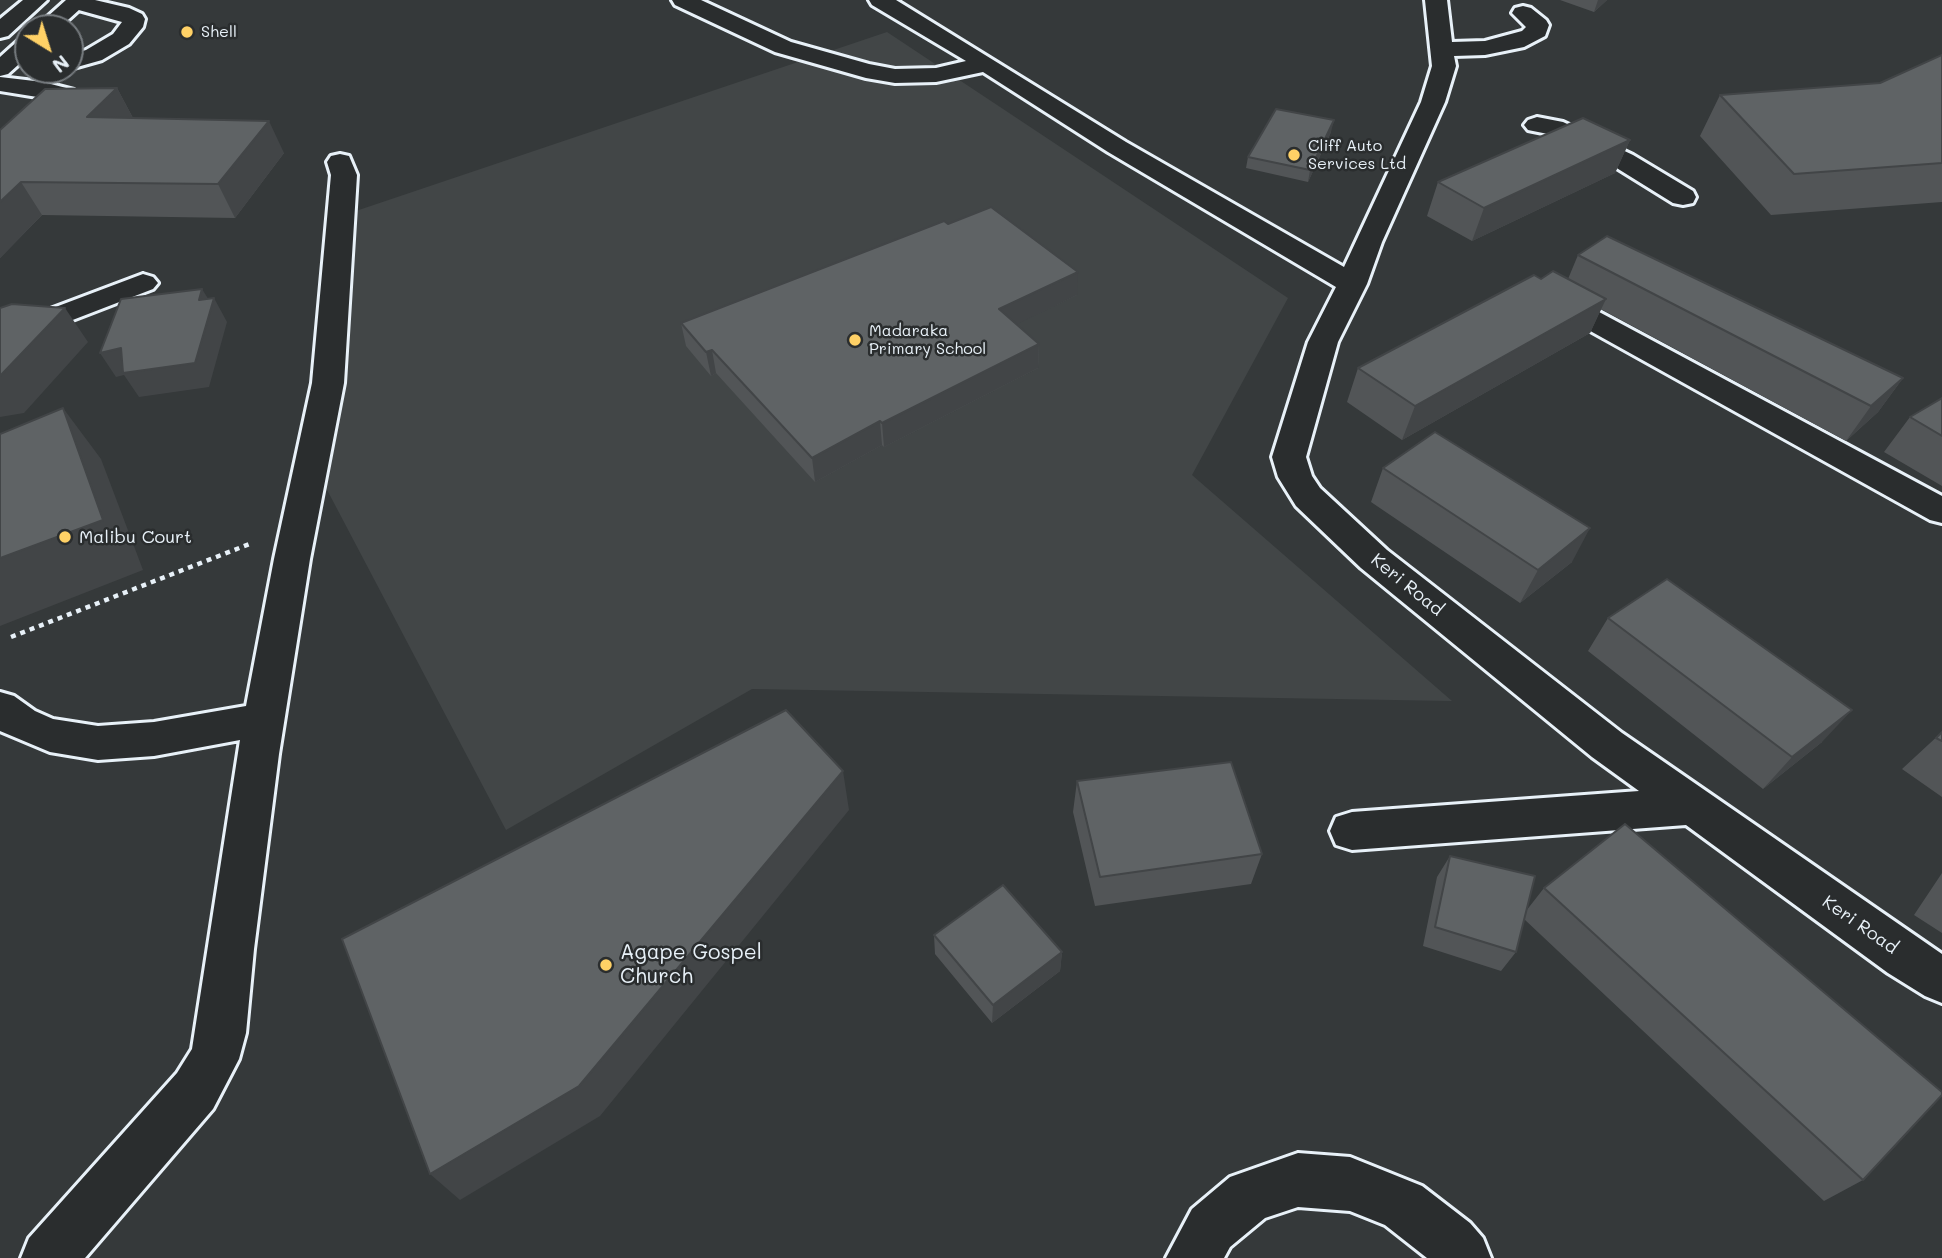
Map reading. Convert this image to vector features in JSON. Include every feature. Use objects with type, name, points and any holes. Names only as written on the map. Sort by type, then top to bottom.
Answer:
[{"type":"street","points":[[3,26],[36,0]]},
{"type":"street","points":[[682,0],[783,47],[866,71],[895,76],[936,75],[986,64]]},
{"type":"street","points":[[880,0],[1117,147],[1352,284]]},
{"type":"street","name":"Keri Road","points":[[1436,0],[1444,66],[1433,102],[1367,242],[1352,284],[1323,342],[1289,457],[1295,477],[1308,497],[1374,559],[1607,745],[1905,957],[1942,980]]},
{"type":"street","points":[[62,14],[77,1],[134,19],[132,27],[121,39],[84,58]]},
{"type":"street","points":[[1442,49],[1485,48],[1516,42],[1530,36],[1537,31],[1538,25],[1523,13]]},
{"type":"street","points":[[14,60],[1,74],[65,95],[70,100],[62,112]]},
{"type":"street","points":[[1537,125],[1549,125],[1624,161],[1683,197]]},
{"type":"street","points":[[49,1258],[195,1091],[214,1059],[222,1033],[230,949],[264,719],[298,525],[328,383],[344,176],[340,162]]},
{"type":"street","points":[[1524,282],[1942,511]]},
{"type":"street","points":[[0,339],[142,283]]},
{"type":"street","points":[[0,708],[20,723],[50,735],[98,743],[154,739],[264,719]]},
{"type":"street","points":[[1352,831],[1693,806]]},
{"type":"street","points":[[1194,1258],[1211,1228],[1250,1196],[1298,1180],[1350,1184],[1403,1205],[1451,1242],[1463,1258]]},
{"type":"path","points":[[11,637],[298,525]]},
{"type":"shaded area","points":[[887,32],[1288,298],[1192,475],[1452,701],[752,689],[506,830],[304,446],[344,215]]},
{"type":"building","points":[[1942,55],[1942,163],[1794,174],[1720,95],[1880,83]]},
{"type":"building","points":[[117,88],[87,117],[269,121],[218,184],[21,182],[0,202],[0,130],[45,89]]},
{"type":"building","name":"Cliff Auto Services Ltd","points":[[1276,109],[1334,120],[1310,170],[1248,157]]},
{"type":"building","points":[[1583,118],[1630,140],[1484,208],[1438,182]]},
{"type":"building","points":[[991,207],[1078,272],[999,309],[1039,344],[882,423],[880,421],[812,458],[712,350],[706,352],[681,323],[944,221],[948,224]]},
{"type":"building","points":[[1607,236],[1903,378],[1871,406],[1578,255]]},
{"type":"building","points":[[1553,271],[1606,299],[1415,406],[1358,368],[1534,275],[1541,279]]},
{"type":"building","points":[[202,289],[199,300],[214,298],[195,363],[123,373],[121,348],[100,353],[121,299]]},
{"type":"building","points":[[12,304],[65,308],[0,376],[0,308]]},
{"type":"building","points":[[1942,398],[1942,436],[1910,417]]},
{"type":"building","points":[[63,408],[103,520],[0,558],[0,434]]},
{"type":"building","points":[[1435,432],[1590,528],[1538,570],[1383,468]]},
{"type":"building","points":[[1667,579],[1852,710],[1792,757],[1608,618]]},
{"type":"building","points":[[786,710],[843,771],[579,1086],[430,1174],[342,939]]},
{"type":"building","points":[[1231,762],[1262,854],[1100,877],[1077,781]]},
{"type":"building","points":[[1625,824],[1942,1092],[1863,1180],[1544,888]]},
{"type":"building","points":[[1450,856],[1535,876],[1516,952],[1435,927]]},
{"type":"building","points":[[1003,885],[1062,952],[993,1005],[934,935]]},
{"type":"place","name":"Shell","points":[[187,32]]},
{"type":"place","name":"Cliff Auto Services Ltd","points":[[1294,155]]},
{"type":"place","name":"Madaraka Primary School","points":[[855,340]]},
{"type":"place","name":"Malibu Court","points":[[65,537]]},
{"type":"place","name":"Agape Gospel Church","points":[[606,965]]}]
